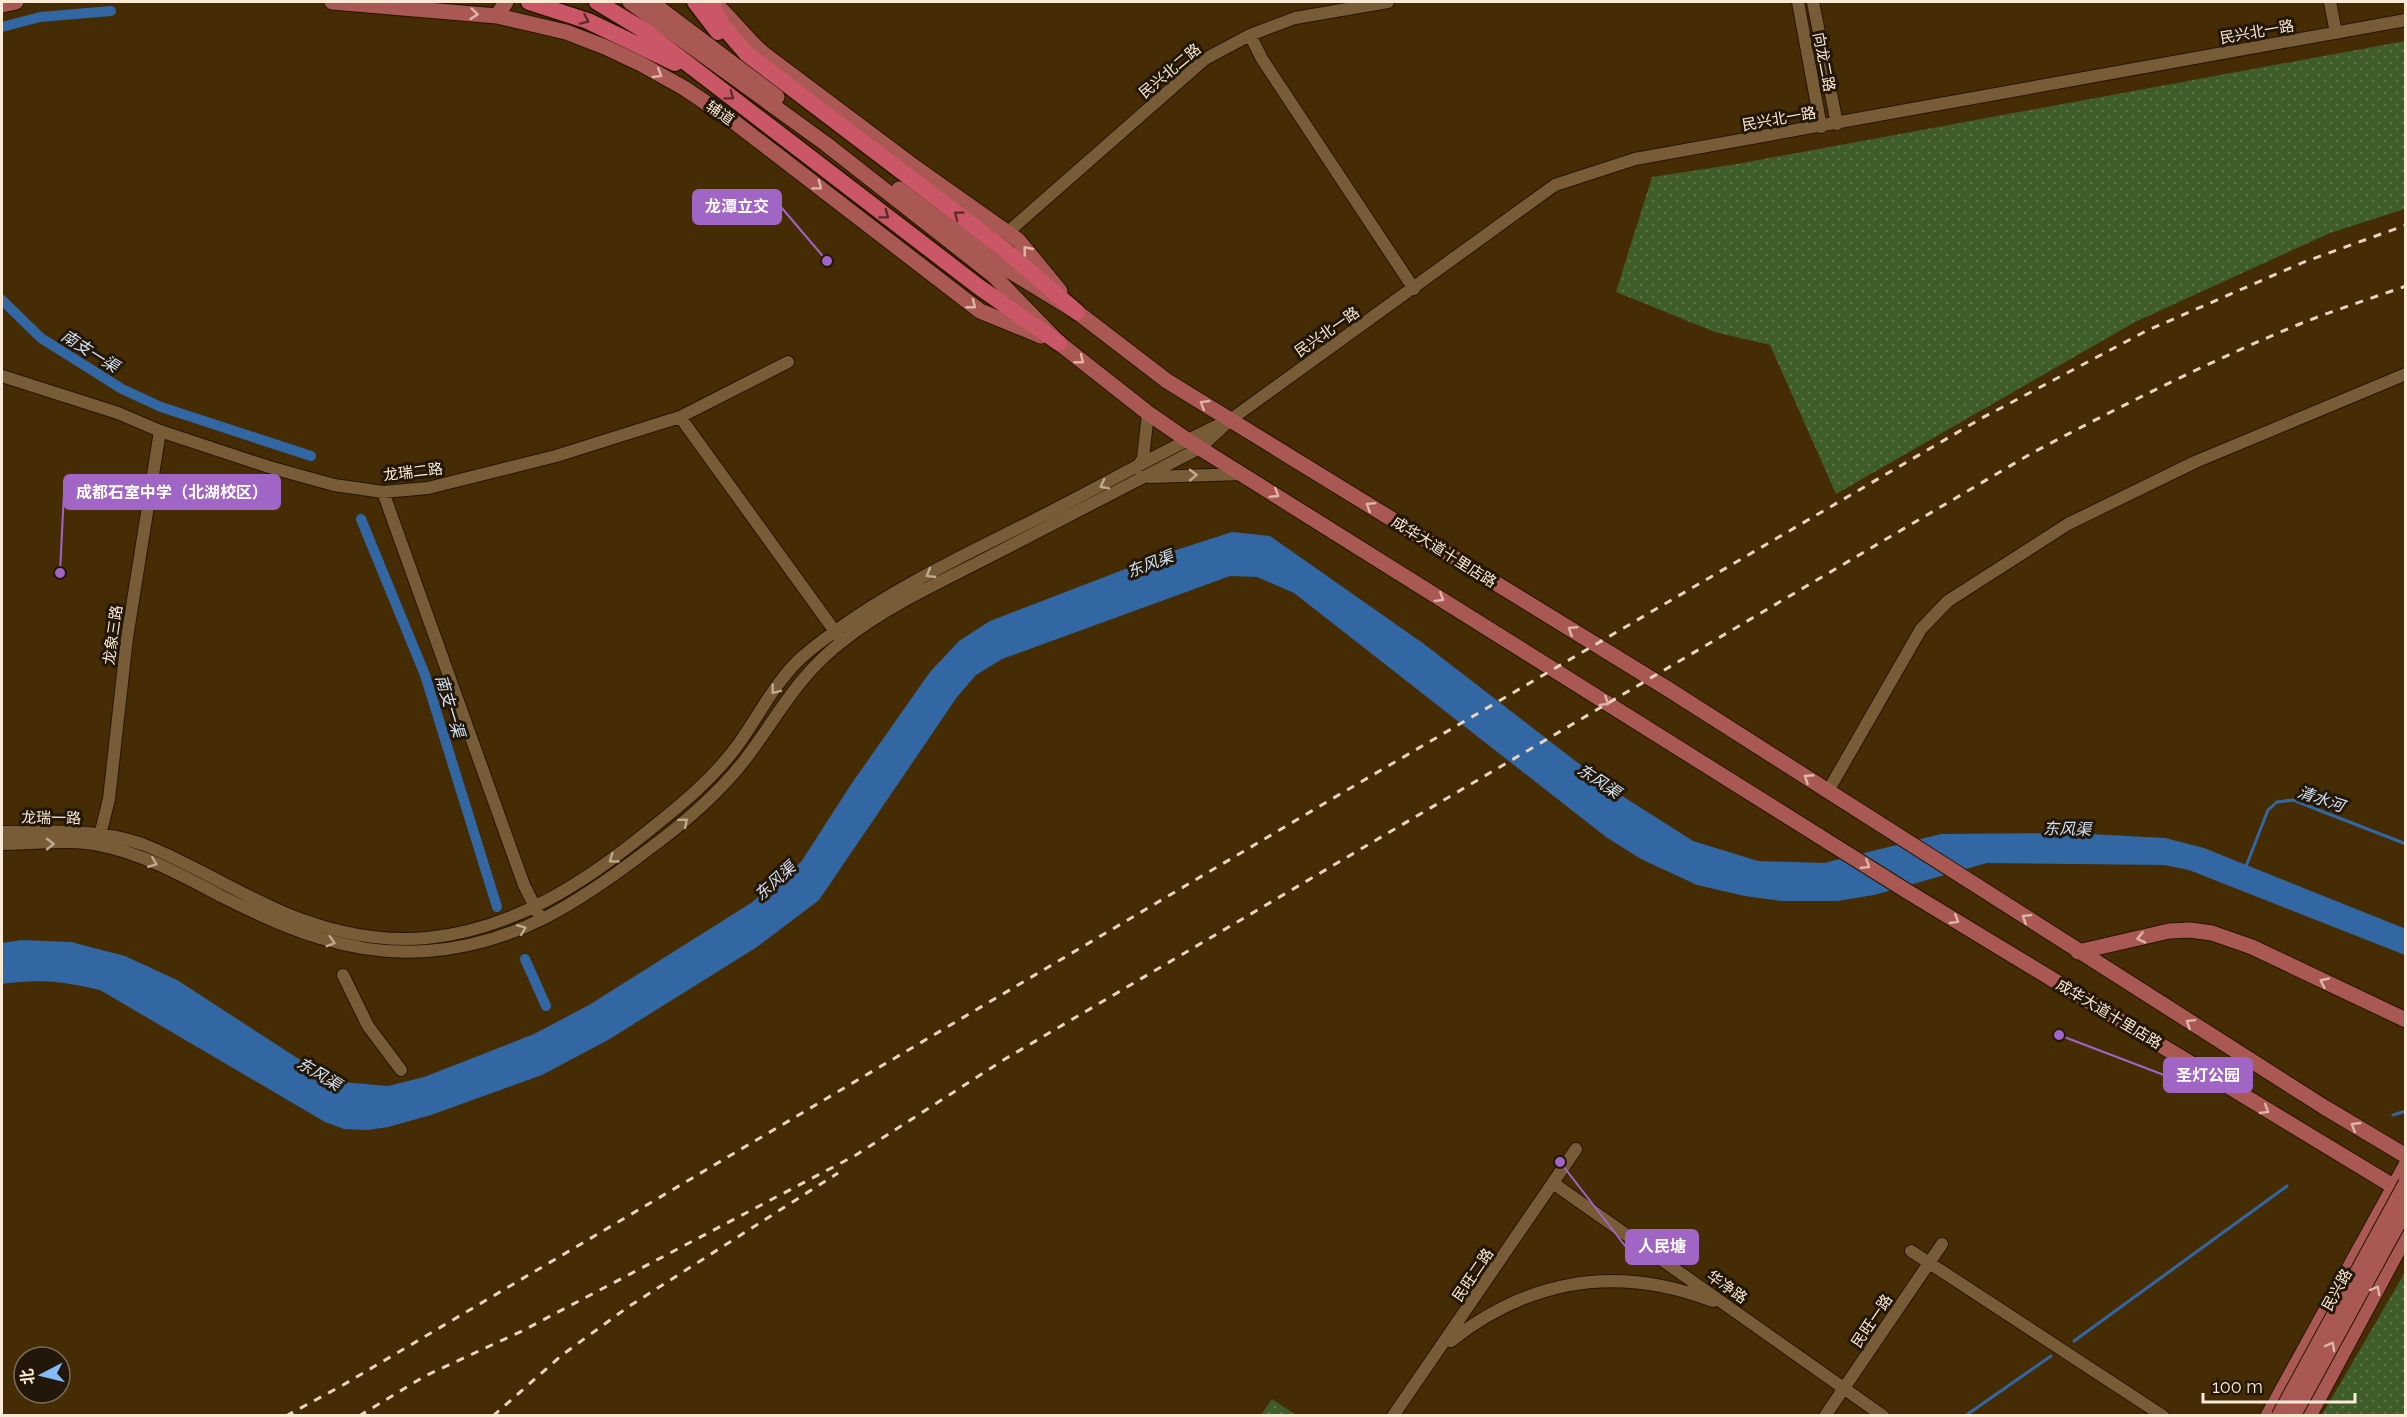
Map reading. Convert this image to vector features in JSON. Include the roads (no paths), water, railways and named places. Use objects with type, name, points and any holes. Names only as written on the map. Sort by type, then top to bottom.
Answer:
[{"type":"highway","points":[[529,2],[588,21],[703,76]]},
{"type":"highway","points":[[597,2],[645,31],[979,287],[1059,343]]},
{"type":"highway","points":[[695,2],[718,32],[999,263],[1077,312]]},
{"type":"highway","points":[[712,2],[722,25],[747,54]]},
{"type":"main road","points":[[2,5],[16,2]]},
{"type":"main road","name":"辅道","points":[[332,2],[497,16],[566,32],[605,47],[684,88],[733,121],[980,311],[1059,343]]},
{"type":"main road","points":[[497,16],[506,2]]},
{"type":"main road","points":[[630,2],[826,144],[999,263]]},
{"type":"main road","points":[[651,2],[999,263],[1059,343],[1148,413],[1243,474]]},
{"type":"main road","name":"成华大道十里店路","points":[[712,2],[725,8],[749,41],[764,54],[908,162],[1018,240],[1077,312],[1167,381],[1668,689],[2078,952]]},
{"type":"main road","name":"成华大道十里店路","points":[[1243,474],[1905,890],[2402,1188]]},
{"type":"main road","points":[[2078,952],[2169,931],[2190,930],[2212,933],[2252,947],[2406,1020]]},
{"type":"main road","points":[[2078,952],[2314,1101],[2406,1156]]},
{"type":"main road","name":"民兴路","points":[[2279,1416],[2402,1188],[2406,1165]]},
{"type":"main road","name":"民兴路","points":[[2268,1416],[2402,1188]]},
{"type":"main road","name":"民兴路","points":[[2293,1416],[2406,1209]]},
{"type":"main road","points":[[2309,1416],[2406,1234]]},
{"type":"street","name":"民兴北二路","points":[[1008,232],[1205,59],[1250,36],[1295,18],[1388,2]]},
{"type":"street","name":"向龙二路","points":[[1798,2],[1821,127]]},
{"type":"street","name":"向龙二路","points":[[1813,2],[1837,124]]},
{"type":"street","points":[[2330,2],[2336,33]]},
{"type":"street","name":"民兴北一路","points":[[838,636],[868,622],[1194,444],[1414,289],[1555,185],[1586,173],[1635,159],[2406,21]]},
{"type":"street","points":[[1250,36],[1262,59],[1414,289]]},
{"type":"street","name":"龙瑞二路","points":[[2,376],[118,413],[160,431],[280,470],[334,485],[383,492],[428,488],[556,456],[680,417],[788,362]]},
{"type":"street","points":[[1828,791],[1921,629],[1948,601],[2068,524],[2195,462],[2406,374]]},
{"type":"street","points":[[1148,413],[1147,435],[1140,473],[1243,474]]},
{"type":"street","points":[[680,417],[838,636]]},
{"type":"street","name":"龙象三路","points":[[99,839],[109,799],[127,638],[160,431]]},
{"type":"street","points":[[383,492],[520,874],[542,921]]},
{"type":"street","points":[[99,839],[140,844],[188,864],[263,904],[296,917],[350,933],[381,939],[426,938],[472,931],[514,917],[535,907],[571,888],[616,857],[696,792],[734,751],[764,704],[799,659],[838,636]]},
{"type":"street","points":[[99,839],[181,874],[260,915],[301,933],[346,947],[385,952],[427,951],[472,945],[515,932],[542,921],[571,905],[609,880],[704,804],[746,758],[808,670],[838,636]]},
{"type":"street","name":"龙瑞一路","points":[[2,832],[99,839]]},
{"type":"street","name":"龙瑞一路","points":[[2,844],[99,839]]},
{"type":"street","points":[[343,975],[368,1026],[401,1070]]},
{"type":"street","name":"民旺二路","points":[[1393,1416],[1576,1149]]},
{"type":"street","name":"华净路","points":[[1553,1183],[1883,1416]]},
{"type":"street","name":"民旺一路","points":[[1826,1416],[1942,1244]]},
{"type":"street","points":[[1911,1251],[2163,1416]]},
{"type":"street","points":[[1441,1348],[1491,1312],[1554,1287],[1589,1281],[1621,1280],[1652,1283],[1680,1290],[1736,1312]]},
{"type":"water","name":"东风渠","points":[[1232,532],[1270,536],[1424,644],[1613,790],[1693,841],[1758,861],[1824,863],[1941,834],[2071,833],[2165,838],[2204,848],[2406,929],[2405,955],[2189,870],[2164,865],[1987,863],[1874,895],[1837,901],[1781,901],[1745,896],[1697,885],[1641,859],[1606,837],[1294,593],[1257,577],[1230,576],[1002,659],[976,675],[957,697],[819,900],[757,947],[608,1040],[542,1075],[431,1115],[388,1127],[368,1130],[344,1129],[325,1122],[100,990],[51,982],[2,984],[2,943],[22,940],[71,942],[125,956],[177,980],[305,1063],[342,1082],[388,1086],[424,1077],[534,1034],[589,1005],[751,903],[801,862],[852,783],[930,672],[959,641],[990,621],[1167,553]]},
{"type":"waterway","name":"南支一渠","points":[[2,27],[40,17],[111,11]]},
{"type":"waterway","name":"南支一渠","points":[[2,300],[41,338],[122,389],[161,407],[311,456]]},
{"type":"waterway","name":"南支一渠","points":[[361,519],[425,675],[497,907]]},
{"type":"waterway","name":"清水河","points":[[2245,869],[2268,810],[2277,802],[2293,800],[2406,844]]},
{"type":"waterway","name":"南支一渠","points":[[525,959],[546,1006]]},
{"type":"waterway","points":[[2393,1115],[2406,1111]]},
{"type":"waterway","points":[[2074,1341],[2287,1186]]},
{"type":"waterway","points":[[1965,1416],[2051,1356]]},
{"type":"railway","points":[[286,1416],[343,1385],[1342,793],[1982,418],[2146,331],[2304,262],[2406,225]]},
{"type":"railway","points":[[359,1416],[425,1376],[522,1331],[856,1155],[1005,1059],[2032,453],[2257,342],[2406,286]]},
{"type":"railway","points":[[493,1416],[562,1355],[628,1307],[838,1173]]},
{"type":"place","name":"龙潭立交","points":[[827,261]]},
{"type":"place","name":"成都石室中学（北湖校区）","points":[[60,573]]},
{"type":"place","name":"圣灯公园","points":[[2059,1035]]},
{"type":"place","name":"人民塘","points":[[1560,1162]]}]
